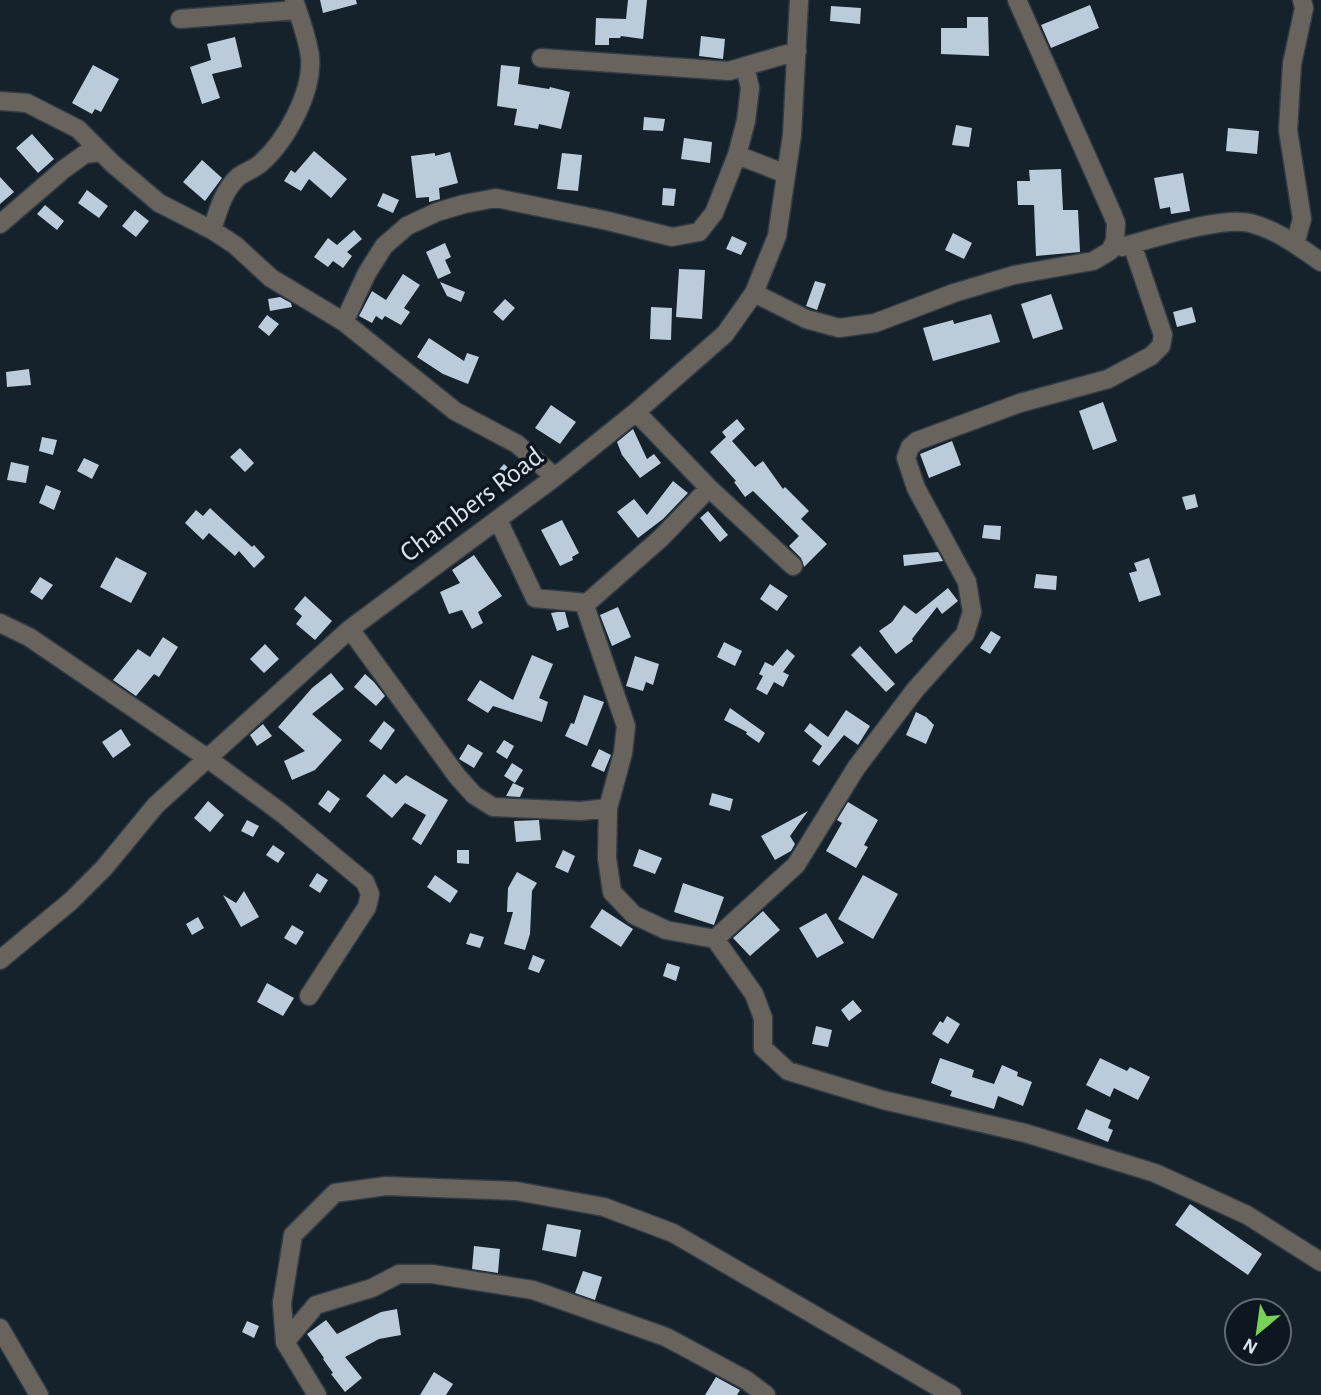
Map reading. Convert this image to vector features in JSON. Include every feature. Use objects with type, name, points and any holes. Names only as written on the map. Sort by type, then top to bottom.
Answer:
[{"type":"street","name":"Chambers Road","points":[[0,960],[71,901],[156,806],[350,629],[555,477],[636,412],[725,334],[754,293],[777,236],[792,135],[799,0]]},
{"type":"street","points":[[1017,0],[1112,213],[1116,233],[1110,251]]},
{"type":"street","points":[[1295,244],[1302,219],[1288,130],[1292,64],[1304,8],[1302,0]]},
{"type":"street","points":[[180,19],[295,5],[310,57],[309,77],[301,103],[277,146],[259,164],[238,178],[221,200],[212,230]]},
{"type":"street","points":[[541,58],[729,71],[797,51]]},
{"type":"street","points":[[344,322],[367,273],[384,246],[407,226],[437,212],[464,204],[496,198],[608,220],[672,237],[699,232],[714,213],[737,155],[746,121],[750,88],[745,66]]},
{"type":"street","points":[[0,101],[27,103],[78,129],[100,152],[159,203],[235,245],[271,278],[344,322],[455,411],[517,444],[555,477]]},
{"type":"street","points":[[0,224],[64,169],[85,154],[100,152]]},
{"type":"street","points":[[737,155],[786,174]]},
{"type":"street","points":[[754,293],[806,319],[839,328],[874,323],[954,293],[1014,275],[1093,261],[1110,251],[1132,244],[1221,221],[1248,223],[1285,237],[1321,262]]},
{"type":"street","points":[[715,939],[796,865],[856,768],[915,690],[965,634],[972,612],[967,582],[916,488],[906,458],[910,447],[917,441],[1020,403],[1108,379],[1151,356],[1161,346],[1163,335],[1132,244]]},
{"type":"street","points":[[636,412],[709,488],[793,566]]},
{"type":"street","points":[[709,488],[662,538],[587,603],[586,609],[626,726],[623,753],[608,808],[607,858],[612,892],[634,915],[666,930],[715,939],[754,994],[763,1018],[763,1048],[788,1071],[883,1100],[1025,1133],[1155,1173],[1247,1215],[1321,1262]]},
{"type":"street","points":[[498,520],[535,598],[587,603]]},
{"type":"street","points":[[0,624],[29,637],[207,758],[284,814],[361,877],[369,888],[367,907],[309,996]]},
{"type":"street","points":[[350,629],[457,776],[474,795],[493,807],[582,811],[608,808]]},
{"type":"street","points":[[317,1395],[285,1342],[282,1303],[293,1234],[334,1193],[386,1186],[516,1191],[604,1207],[673,1233],[952,1395]]},
{"type":"street","points":[[285,1342],[316,1305],[372,1288],[399,1274],[432,1274],[533,1290],[654,1333],[746,1380],[766,1395]]},
{"type":"street","points":[[0,1328],[39,1395]]},
{"type":"building","points":[[320,0],[356,0],[357,4],[323,13]]},
{"type":"building","points":[[628,0],[647,0],[643,39],[621,36],[609,38],[609,45],[595,45],[596,18],[626,19]]},
{"type":"building","points":[[1090,5],[1099,28],[1051,48],[1041,25]]},
{"type":"building","points":[[831,6],[861,8],[860,24],[830,21]]},
{"type":"building","points":[[967,17],[988,17],[989,56],[941,54],[941,28],[967,28]]},
{"type":"building","points":[[701,36],[725,39],[723,59],[699,56]]},
{"type":"building","points":[[235,37],[242,67],[212,74],[220,98],[202,104],[190,67],[211,60],[207,44]]},
{"type":"building","points":[[93,65],[119,79],[101,112],[95,109],[92,114],[72,103]]},
{"type":"building","points":[[501,65],[520,67],[518,84],[570,92],[561,129],[539,124],[538,129],[514,125],[517,109],[497,106]]},
{"type":"building","points":[[644,117],[665,119],[663,131],[643,130]]},
{"type":"building","points":[[956,125],[972,128],[969,147],[952,145]]},
{"type":"building","points":[[1228,128],[1259,131],[1257,154],[1226,151]]},
{"type":"building","points":[[32,134],[54,159],[38,173],[16,148]]},
{"type":"building","points":[[684,138],[712,142],[710,163],[681,159]]},
{"type":"building","points":[[314,151],[347,179],[331,198],[309,179],[301,191],[284,181],[291,170],[295,173]]},
{"type":"building","points":[[450,152],[458,183],[439,188],[440,199],[429,202],[429,197],[416,198],[411,156],[435,153],[435,156]]},
{"type":"building","points":[[562,153],[582,155],[578,191],[557,189]]},
{"type":"building","points":[[202,160],[222,178],[205,201],[183,182]]},
{"type":"building","points":[[1061,169],[1063,210],[1078,210],[1080,252],[1036,256],[1034,205],[1018,205],[1017,181],[1030,181],[1029,170]]},
{"type":"building","points":[[1183,173],[1190,211],[1171,214],[1170,207],[1160,209],[1154,178]]},
{"type":"building","points":[[0,177],[14,192],[0,204]]},
{"type":"building","points":[[663,188],[676,189],[674,206],[662,205]]},
{"type":"building","points":[[87,190],[108,206],[99,218],[78,203]]},
{"type":"building","points":[[383,193],[399,200],[393,213],[377,206]]},
{"type":"building","points":[[45,205],[64,221],[57,230],[37,214]]},
{"type":"building","points":[[135,210],[149,221],[136,237],[122,226]]},
{"type":"building","points":[[354,230],[362,239],[347,252],[352,256],[343,268],[333,261],[328,267],[314,257],[328,238],[337,245]]},
{"type":"building","points":[[953,233],[972,243],[964,259],[945,250]]},
{"type":"building","points":[[732,236],[747,243],[741,255],[726,249]]},
{"type":"building","points":[[445,243],[451,257],[445,260],[451,273],[438,279],[426,252]]},
{"type":"building","points":[[679,269],[705,270],[702,319],[676,317]]},
{"type":"building","points":[[403,274],[420,285],[404,308],[410,312],[401,325],[385,316],[382,320],[376,316],[372,323],[359,316],[372,291],[386,300]]},
{"type":"building","points":[[815,281],[826,284],[817,310],[806,306]]},
{"type":"building","points":[[440,282],[465,292],[461,302],[447,296]]},
{"type":"building","points":[[1051,294],[1063,329],[1033,339],[1021,304]]},
{"type":"building","points":[[280,297],[291,303],[292,307],[270,311],[268,299]]},
{"type":"building","points":[[505,299],[515,308],[503,321],[493,312]]},
{"type":"building","points":[[651,307],[672,308],[671,340],[650,339]]},
{"type":"building","points":[[1192,307],[1196,322],[1177,327],[1173,312]]},
{"type":"building","points":[[991,314],[1000,342],[933,361],[923,328],[953,320],[954,324]]},
{"type":"building","points":[[267,315],[279,324],[269,336],[258,327]]},
{"type":"building","points":[[429,338],[464,361],[467,353],[479,357],[468,384],[443,374],[417,357]]},
{"type":"building","points":[[29,369],[31,385],[7,387],[6,372]]},
{"type":"building","points":[[1103,402],[1117,441],[1093,450],[1079,411]]},
{"type":"building","points":[[551,405],[576,422],[560,444],[535,428]]},
{"type":"building","points":[[737,419],[745,429],[732,441],[755,467],[763,461],[783,489],[785,487],[809,511],[801,519],[827,544],[804,567],[801,558],[789,546],[799,536],[753,491],[745,497],[734,482],[736,481],[710,452],[726,437],[722,432]]},
{"type":"building","points":[[633,429],[647,459],[654,454],[661,463],[640,478],[622,455],[617,442]]},
{"type":"building","points":[[42,437],[57,440],[53,455],[39,451]]},
{"type":"building","points":[[952,441],[961,465],[929,478],[920,454]]},
{"type":"building","points":[[240,448],[254,463],[245,472],[230,457]]},
{"type":"building","points":[[84,458],[99,465],[92,479],[77,471]]},
{"type":"building","points":[[11,462],[29,466],[26,483],[7,480]]},
{"type":"building","points":[[504,464],[514,473],[505,482],[495,474]]},
{"type":"building","points":[[673,481],[688,493],[663,519],[638,538],[617,512],[634,499],[647,515]]},
{"type":"building","points":[[46,485],[61,491],[54,510],[39,503]]},
{"type":"building","points":[[1195,494],[1198,507],[1186,510],[1182,497]]},
{"type":"building","points":[[210,508],[265,557],[254,568],[239,551],[235,556],[209,533],[203,540],[185,523],[196,510],[203,516]]},
{"type":"building","points":[[708,511],[728,535],[720,542],[700,518]]},
{"type":"building","points":[[562,520],[579,553],[572,557],[573,560],[560,566],[541,530]]},
{"type":"building","points":[[984,525],[1001,526],[1000,540],[982,538]]},
{"type":"building","points":[[938,552],[943,561],[904,566],[903,555]]},
{"type":"building","points":[[474,555],[502,596],[478,612],[483,623],[472,629],[462,610],[449,614],[440,592],[460,583],[452,570]]},
{"type":"building","points":[[116,557],[147,573],[131,603],[100,587]]},
{"type":"building","points":[[1149,558],[1161,595],[1139,602],[1129,573],[1137,571],[1134,563]]},
{"type":"building","points":[[1036,574],[1057,576],[1056,590],[1034,588]]},
{"type":"building","points":[[40,577],[53,585],[42,600],[30,592]]},
{"type":"building","points":[[770,584],[788,596],[777,611],[760,599]]},
{"type":"building","points":[[948,588],[958,601],[942,614],[937,607],[913,641],[896,654],[879,631],[892,622],[904,605],[916,614]]},
{"type":"building","points":[[305,596],[332,621],[315,640],[296,624],[302,616],[294,609]]},
{"type":"building","points":[[618,607],[631,637],[612,646],[600,615]]},
{"type":"building","points":[[565,612],[569,627],[557,631],[551,613]]},
{"type":"building","points":[[991,631],[1001,637],[990,654],[980,648]]},
{"type":"building","points":[[163,637],[178,647],[159,677],[154,674],[136,696],[113,680],[138,649],[150,657]]},
{"type":"building","points":[[724,642],[742,651],[735,666],[717,657]]},
{"type":"building","points":[[265,644],[279,659],[264,673],[250,659]]},
{"type":"building","points":[[860,646],[895,684],[886,692],[851,655]]},
{"type":"building","points":[[787,649],[795,656],[783,672],[789,675],[783,687],[774,682],[767,695],[756,689],[763,676],[759,674],[765,662],[773,666]]},
{"type":"building","points":[[532,655],[553,664],[539,698],[548,702],[542,722],[493,706],[488,713],[467,700],[480,680],[513,700]]},
{"type":"building","points":[[635,656],[659,664],[653,685],[646,682],[643,691],[626,686]]},
{"type":"building","points":[[331,673],[344,689],[312,714],[342,740],[315,770],[292,780],[284,761],[305,751],[278,727],[312,688]]},
{"type":"building","points":[[365,674],[385,696],[376,706],[354,687]]},
{"type":"building","points":[[584,695],[604,702],[587,746],[565,736],[571,723],[574,724]]},
{"type":"building","points":[[730,708],[765,733],[759,743],[746,734],[747,732],[724,720]]},
{"type":"building","points":[[846,710],[870,726],[858,745],[844,735],[819,766],[812,761],[822,746],[804,731],[810,723],[828,737]]},
{"type":"building","points":[[916,712],[934,725],[926,744],[906,735]]},
{"type":"building","points":[[384,721],[395,730],[381,750],[369,741]]},
{"type":"building","points":[[263,724],[272,736],[257,746],[250,735]]},
{"type":"building","points":[[121,729],[131,745],[113,758],[102,742]]},
{"type":"building","points":[[504,740],[514,746],[507,759],[496,752]]},
{"type":"building","points":[[468,744],[483,753],[474,768],[459,759]]},
{"type":"building","points":[[599,749],[611,755],[604,772],[591,766]]},
{"type":"building","points":[[512,763],[523,770],[515,783],[504,776]]},
{"type":"building","points":[[384,774],[396,784],[406,775],[448,800],[421,845],[412,839],[426,815],[405,803],[392,818],[366,796]]},
{"type":"building","points":[[513,783],[524,788],[520,797],[506,796]]},
{"type":"building","points":[[328,790],[340,799],[330,813],[318,804]]},
{"type":"building","points":[[712,793],[733,799],[730,811],[709,805]]},
{"type":"building","points":[[208,801],[224,815],[210,832],[194,818]]},
{"type":"building","points":[[848,802],[878,820],[864,845],[868,847],[856,868],[826,851],[842,823],[837,820]]},
{"type":"building","points":[[808,811],[790,836],[795,844],[791,851],[775,860],[761,836]]},
{"type":"building","points":[[247,820],[259,826],[253,837],[241,831]]},
{"type":"building","points":[[539,820],[541,840],[516,842],[514,821]]},
{"type":"building","points":[[273,845],[285,853],[278,863],[266,855]]},
{"type":"building","points":[[639,849],[662,858],[655,874],[633,866]]},
{"type":"building","points":[[457,850],[469,850],[469,864],[457,863]]},
{"type":"building","points":[[563,850],[575,856],[568,873],[555,867]]},
{"type":"building","points":[[517,872],[537,883],[532,891],[530,934],[525,950],[504,944],[513,912],[507,912],[508,888]]},
{"type":"building","points":[[317,873],[328,880],[320,893],[309,886]]},
{"type":"building","points":[[435,875],[458,891],[450,903],[427,887]]},
{"type":"building","points":[[863,875],[898,894],[873,939],[838,919]]},
{"type":"building","points":[[683,883],[724,897],[714,925],[674,912]]},
{"type":"building","points":[[244,891],[259,917],[241,927],[223,895],[236,903]]},
{"type":"building","points":[[602,909],[633,929],[621,947],[590,927]]},
{"type":"building","points":[[763,911],[780,930],[750,956],[733,938]]},
{"type":"building","points":[[826,913],[844,943],[817,958],[799,928]]},
{"type":"building","points":[[198,917],[204,928],[192,935],[186,924]]},
{"type":"building","points":[[292,925],[304,932],[296,945],[284,938]]},
{"type":"building","points":[[470,933],[484,937],[480,948],[466,944]]},
{"type":"building","points":[[533,955],[545,960],[539,973],[528,969]]},
{"type":"building","points":[[667,963],[680,967],[676,981],[663,976]]},
{"type":"building","points":[[267,983],[294,998],[283,1016],[257,1002]]},
{"type":"building","points":[[853,1000],[862,1011],[849,1021],[841,1010]]},
{"type":"building","points":[[947,1016],[960,1024],[948,1044],[932,1034],[940,1021],[943,1023]]},
{"type":"building","points":[[816,1026],[832,1030],[828,1047],[812,1044]]},
{"type":"building","points":[[940,1058],[974,1070],[972,1077],[994,1084],[1002,1065],[1018,1072],[1017,1076],[1032,1082],[1023,1106],[998,1096],[994,1109],[950,1096],[952,1091],[931,1083]]},
{"type":"building","points":[[1100,1058],[1127,1071],[1130,1067],[1150,1077],[1138,1100],[1114,1088],[1110,1097],[1086,1085]]},
{"type":"building","points":[[1086,1109],[1111,1120],[1108,1128],[1113,1130],[1108,1142],[1077,1129]]},
{"type":"building","points":[[1190,1204],[1262,1254],[1248,1275],[1175,1225]]},
{"type":"building","points":[[547,1224],[581,1230],[576,1257],[542,1250]]},
{"type":"building","points":[[474,1246],[500,1249],[498,1273],[472,1269]]},
{"type":"building","points":[[583,1271],[602,1277],[595,1300],[575,1293]]},
{"type":"building","points":[[397,1309],[401,1335],[379,1339],[345,1357],[362,1378],[345,1392],[307,1334],[326,1320],[337,1334],[381,1312]]},
{"type":"building","points":[[247,1321],[259,1326],[254,1338],[242,1332]]},
{"type":"building","points":[[434,1372],[453,1384],[446,1395],[420,1395]]},
{"type":"building","points":[[716,1377],[740,1390],[737,1395],[705,1395]]}]
